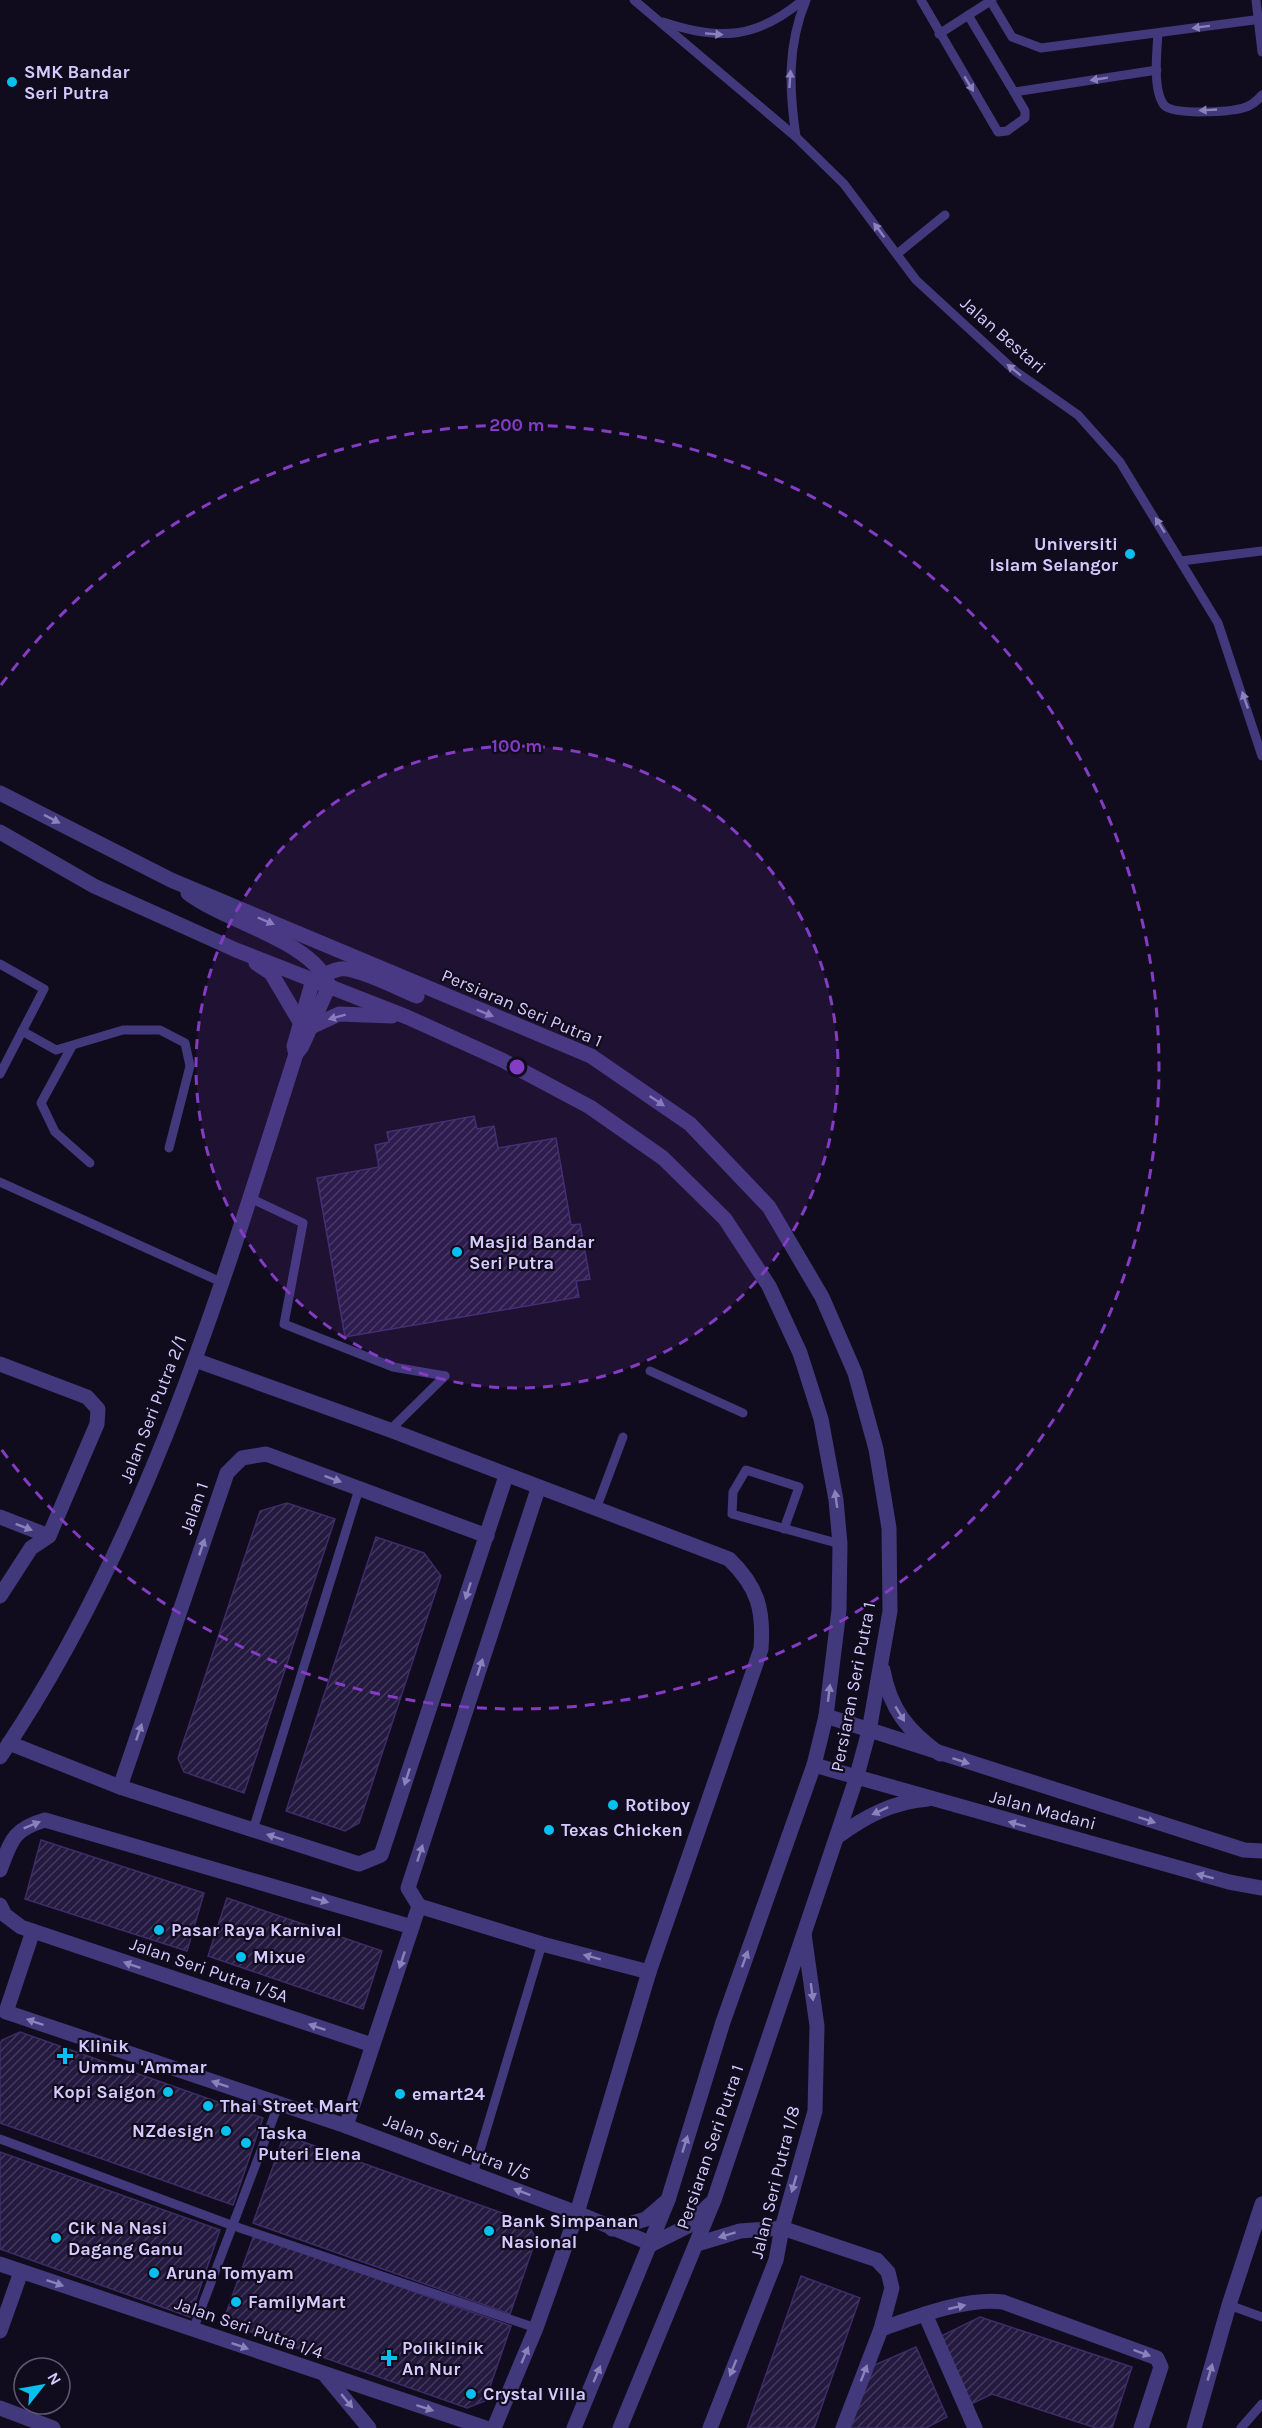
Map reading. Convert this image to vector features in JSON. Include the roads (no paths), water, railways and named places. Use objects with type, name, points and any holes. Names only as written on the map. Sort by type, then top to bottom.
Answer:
[{"type":"street","name":"Persiaran Seri Putra 1","points":[[0,793],[171,880],[591,1056],[690,1124],[769,1207],[822,1297],[855,1373],[876,1449],[889,1528],[890,1611],[869,1731],[837,1837],[714,2200],[620,2428]]},
{"type":"street","name":"Persiaran Seri Putra 1","points":[[0,832],[94,886],[236,950],[322,980],[407,1017],[502,1060],[590,1107],[663,1158],[725,1220],[769,1286],[800,1353],[820,1419],[836,1500],[840,1544],[839,1610],[826,1716],[814,1765],[723,2022],[668,2200],[652,2244],[576,2423]]},
{"type":"street","points":[[171,880],[205,907],[301,952],[322,980],[341,969],[356,970],[421,997],[451,999]]},
{"type":"street","points":[[236,950],[271,973],[306,1024],[339,1014],[407,1017]]},
{"type":"street","name":"Jalan Seri Putra 2/1","points":[[0,1756],[78,1632],[115,1555],[195,1360],[296,1054],[294,1046],[306,1024],[322,980]]},
{"type":"street","points":[[195,1360],[390,1430],[538,1489],[729,1559],[745,1575],[758,1599],[763,1625],[761,1649],[649,1972],[577,2213],[536,2328],[494,2428]]},
{"type":"street","points":[[0,1364],[87,1397],[98,1409],[97,1424],[49,1536],[31,1548],[4,1580],[0,1596]]},
{"type":"street","name":"Jalan 1","points":[[120,1787],[227,1473],[242,1458],[266,1454],[487,1536]]},
{"type":"street","points":[[9,1743],[120,1787],[359,1864],[381,1855],[506,1476]]},
{"type":"street","points":[[538,1489],[408,1888],[419,1906],[542,1944],[649,1972]]},
{"type":"street","points":[[0,1517],[49,1536]]},
{"type":"street","points":[[881,1661],[886,1683],[903,1721],[916,1737],[940,1754]]},
{"type":"street","name":"Jalan Madani","points":[[826,1716],[1244,1850],[1262,1851]]},
{"type":"street","name":"Jalan Madani","points":[[814,1765],[856,1779],[1229,1882],[1262,1888]]},
{"type":"street","points":[[837,1837],[880,1809],[903,1801],[928,1799]]},
{"type":"street","points":[[0,1870],[13,1837],[27,1825],[45,1820],[412,1927]]},
{"type":"street","name":"Jalan Seri Putra 1/5A","points":[[0,1905],[5,1915],[21,1927],[372,2045]]},
{"type":"street","points":[[346,2126],[419,1906]]},
{"type":"street","points":[[3,2013],[33,1931]]},
{"type":"street","name":"Jalan Seri Putra 1/8","points":[[710,2428],[776,2260],[782,2228],[815,2111],[817,2026],[804,1934]]},
{"type":"street","name":"Jalan Seri Putra 1/5","points":[[3,2013],[346,2126],[577,2213],[652,2244]]},
{"type":"street","points":[[612,2229],[646,2219],[668,2200]]},
{"type":"street","points":[[652,2244],[688,2226],[714,2200]]},
{"type":"street","points":[[1194,2428],[1229,2305],[1262,2204]]},
{"type":"street","points":[[697,2244],[740,2231],[782,2228],[877,2259],[888,2272],[892,2288],[881,2329],[843,2428]]},
{"type":"street","name":"Jalan Seri Putra 1/4","points":[[0,2264],[486,2428]]},
{"type":"street","points":[[0,2331],[21,2272]]},
{"type":"street","points":[[881,2329],[926,2314],[988,2300],[1003,2302],[1157,2358],[1161,2367],[1141,2428]]},
{"type":"street","points":[[926,2314],[975,2428]]},
{"type":"street","points":[[325,2374],[369,2428]]},
{"type":"street","points":[[0,2408],[53,2428]]},
{"type":"street","points":[[562,2428],[576,2423]]},
{"type":"lane","name":"Jalan Bestari","points":[[634,0],[796,136],[844,184],[916,280],[1015,371],[1078,414],[1120,462],[1218,623],[1259,732],[1262,756]]},
{"type":"lane","points":[[658,20],[711,35],[735,35],[783,17],[805,0]]},
{"type":"lane","points":[[796,136],[789,92],[792,51],[797,23],[805,0]]},
{"type":"lane","points":[[921,0],[998,132],[1007,131],[1025,118],[1025,111],[968,15]]},
{"type":"lane","points":[[939,34],[991,0],[1012,37],[1041,48],[1260,19]]},
{"type":"lane","points":[[1256,0],[1262,52]]},
{"type":"lane","points":[[1158,33],[1158,93],[1165,106],[1178,112],[1244,108],[1256,102],[1262,95]]},
{"type":"lane","points":[[1014,92],[1157,70]]},
{"type":"lane","points":[[897,255],[945,214]]},
{"type":"lane","points":[[1181,561],[1262,550]]},
{"type":"lane","points":[[0,964],[44,989],[0,1074]]},
{"type":"lane","points":[[22,1031],[56,1050],[123,1030],[160,1030],[184,1043],[190,1066],[169,1148]]},
{"type":"lane","points":[[72,1046],[41,1103],[55,1131],[90,1163]]},
{"type":"lane","points":[[0,1182],[222,1282]]},
{"type":"lane","points":[[250,1198],[303,1223],[284,1324],[393,1367],[445,1376],[390,1430]]},
{"type":"lane","points":[[650,1371],[743,1413]]},
{"type":"lane","points":[[596,1509],[623,1437]]},
{"type":"lane","points":[[784,1529],[799,1487],[746,1470],[733,1492],[732,1514],[784,1529],[840,1544]]},
{"type":"lane","points":[[253,1830],[359,1488]]},
{"type":"lane","points":[[473,2174],[542,1944]]},
{"type":"lane","points":[[193,2330],[279,2103]]},
{"type":"lane","points":[[0,2139],[231,2225],[536,2328]]},
{"type":"lane","points":[[1229,2305],[1262,2317]]},
{"type":"lane","points":[[1241,2428],[1262,2404]]},
{"type":"place","name":"SMK Bandar Seri Putra","points":[[12,82]]},
{"type":"place","name":"Universiti Islam Selangor","points":[[1130,554]]},
{"type":"place","name":"Masjid Bandar Seri Putra","points":[[457,1252]]},
{"type":"place","name":"Rotiboy","points":[[613,1805]]},
{"type":"place","name":"Texas Chicken","points":[[549,1830]]},
{"type":"place","name":"Pasar Raya Karnival","points":[[159,1930]]},
{"type":"place","name":"Mixue","points":[[241,1957]]},
{"type":"place","name":"Klinik Ummu 'Ammar","points":[[65,2056]]},
{"type":"place","name":"Kopi Saigon","points":[[168,2092]]},
{"type":"place","name":"emart24","points":[[400,2094]]},
{"type":"place","name":"Thai Street Mart","points":[[208,2106]]},
{"type":"place","name":"NZdesign","points":[[226,2131]]},
{"type":"place","name":"Taska Puteri Elena","points":[[246,2143]]},
{"type":"place","name":"Bank Simpanan Nasional","points":[[489,2231]]},
{"type":"place","name":"Cik Na Nasi Dagang Ganu","points":[[56,2238]]},
{"type":"place","name":"Aruna Tomyam","points":[[154,2273]]},
{"type":"place","name":"FamilyMart","points":[[236,2302]]},
{"type":"place","name":"Poliklinik An Nur","points":[[389,2358]]},
{"type":"place","name":"Crystal Villa","points":[[471,2394]]}]
